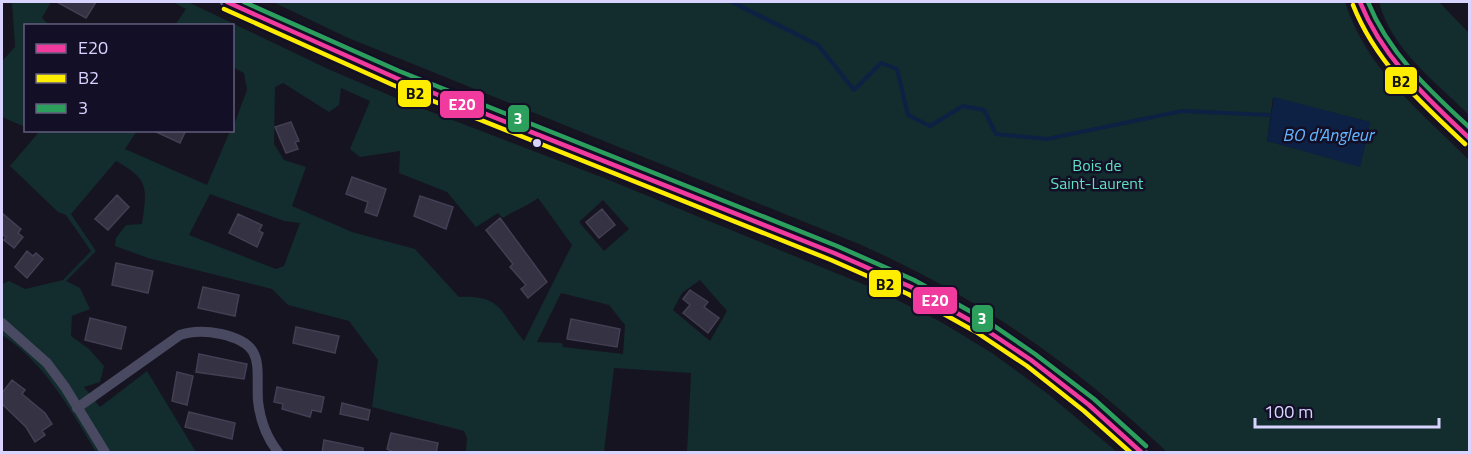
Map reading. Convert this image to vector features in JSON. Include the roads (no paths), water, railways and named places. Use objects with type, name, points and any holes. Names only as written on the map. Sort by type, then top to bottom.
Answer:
[{"type":"main road","points":[[227,2],[396,78],[824,249],[911,287],[980,326],[1031,360],[1089,405],[1142,453]]},
{"type":"main road","points":[[1360,2],[1367,21],[1384,50],[1418,88],[1470,139]]},
{"type":"street","points":[[2,323],[46,363],[105,453]]},
{"type":"street","points":[[77,408],[180,335],[197,331],[234,337],[252,349],[258,362],[261,418],[278,453]]},
{"type":"water","name":"BO d'Angleur","points":[[1274,97],[1370,122],[1360,167],[1267,141]]},
{"type":"waterway","points":[[732,2],[818,45],[854,90],[881,63],[897,69],[908,115],[930,126],[963,106],[984,110],[996,134],[1047,139],[1182,111],[1270,115]]},
{"type":"park label","name":"Bois de Saint-Laurent","points":[[1097,174]]}]
